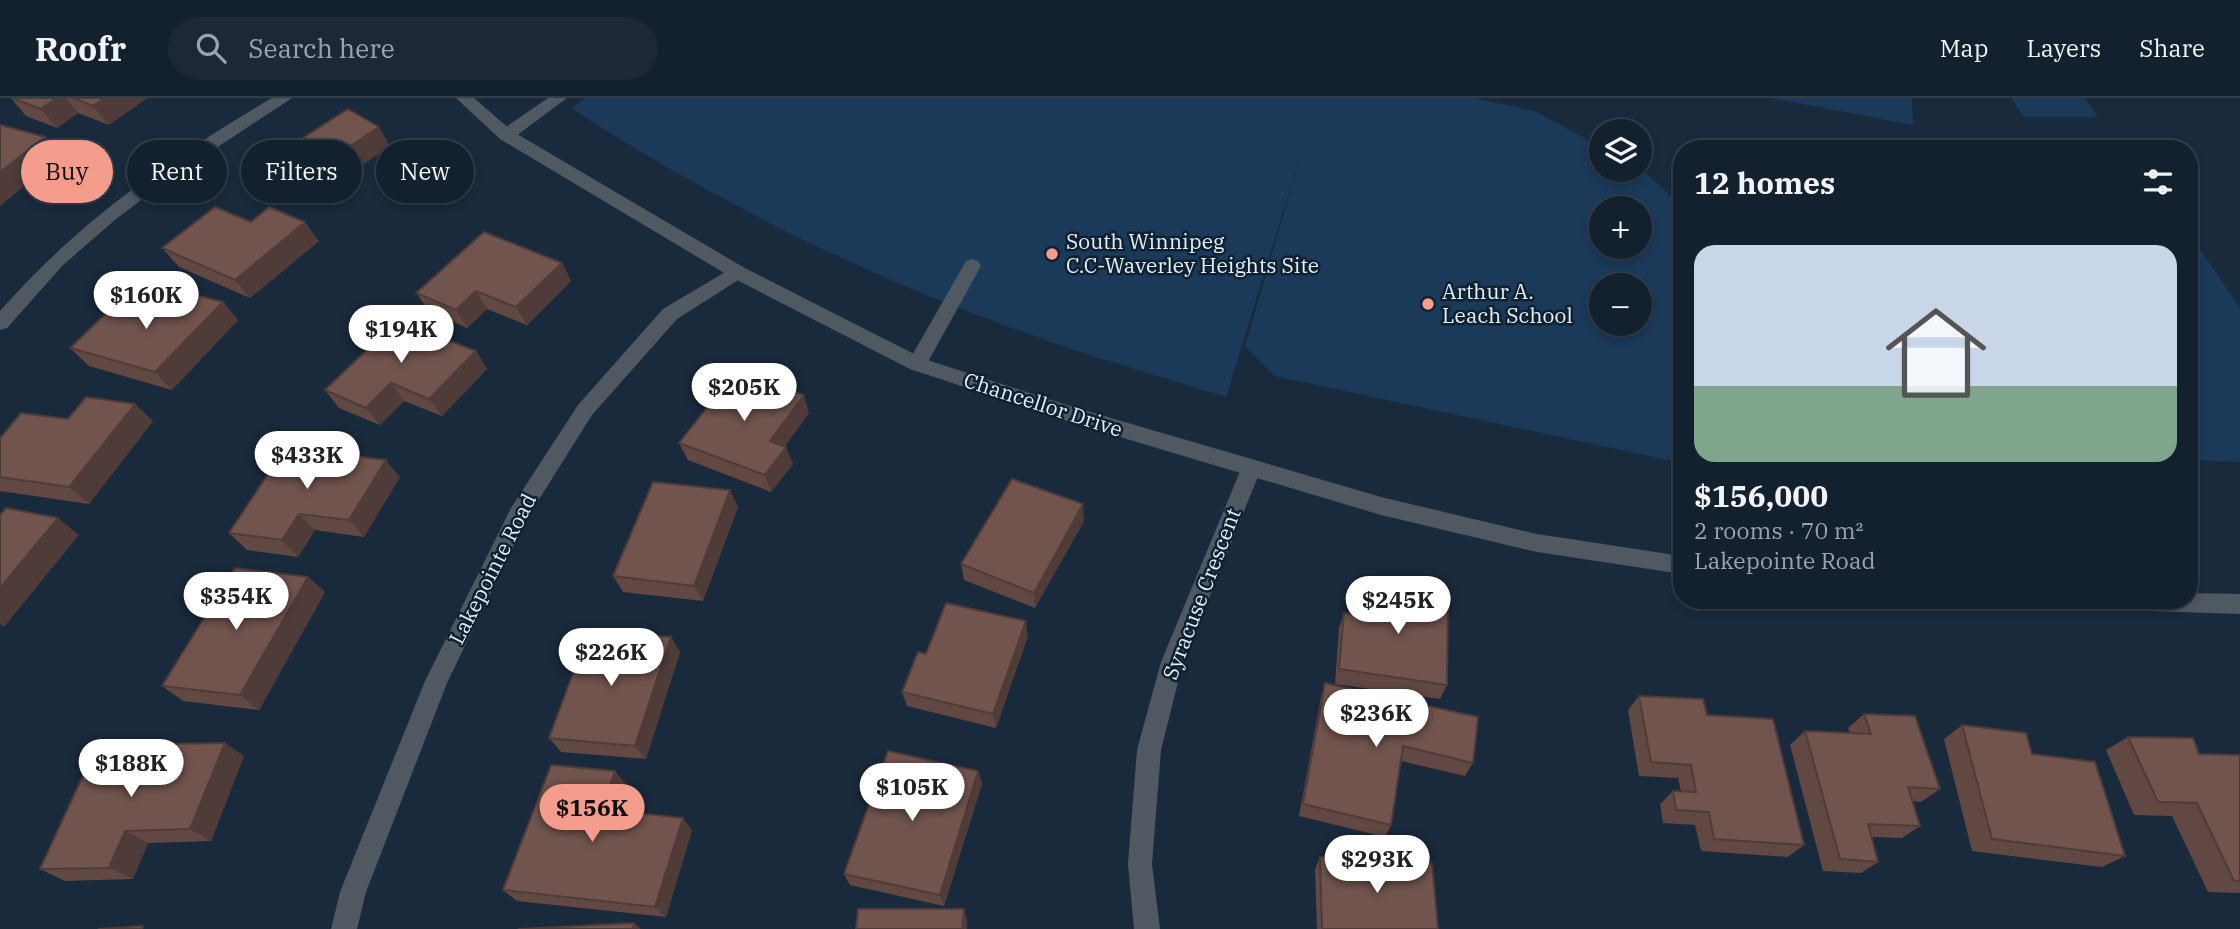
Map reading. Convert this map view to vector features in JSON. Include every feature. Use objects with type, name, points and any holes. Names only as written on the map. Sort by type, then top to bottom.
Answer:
[{"type":"street","points":[[0,323],[57,260],[146,187],[229,130],[284,98]]},
{"type":"street","name":"Chancellor Drive","points":[[464,98],[506,135],[737,272],[917,364],[1251,469],[1381,506],[1537,543],[1673,564]]},
{"type":"street","points":[[506,135],[559,98]]},
{"type":"street","points":[[917,364],[972,266]]},
{"type":"street","name":"Lakepointe Road","points":[[344,929],[354,892],[436,681],[518,513],[585,410],[670,314],[737,272]]},
{"type":"street","name":"Syracuse Crescent","points":[[1147,929],[1140,864],[1149,750],[1172,662],[1251,469]]},
{"type":"street","points":[[2198,603],[2240,604]]},
{"type":"shaded area","points":[[585,98],[1473,98],[1535,111],[1589,140],[1589,182],[1652,182],[1652,179],[1673,198],[1673,461],[1275,376],[1245,346],[1301,154],[1226,397],[1022,332],[938,300],[829,252],[672,170],[571,108]]},
{"type":"shaded area","points":[[1771,98],[1912,98],[1913,125]]},
{"type":"shaded area","points":[[2011,98],[2085,98],[2098,117],[2024,117]]},
{"type":"shaded area","points":[[2198,246],[2240,308],[2240,462],[2198,460]]},
{"type":"building","points":[[13,98],[56,98],[41,109]]},
{"type":"building","points":[[73,98],[104,98],[93,106]]},
{"type":"building","points":[[348,109],[379,127],[359,140],[300,140]]},
{"type":"building","points":[[0,125],[45,137],[41,140],[21,140],[21,156],[0,172]]},
{"type":"building","points":[[215,207],[251,222],[269,207],[305,222],[235,280],[162,248]]},
{"type":"building","points":[[484,232],[562,263],[516,307],[476,291],[456,310],[416,293]]},
{"type":"building","points":[[181,291],[223,302],[155,372],[70,348],[121,299],[163,310]]},
{"type":"building","points":[[397,321],[476,351],[429,399],[391,383],[366,408],[325,390]]},
{"type":"building","points":[[736,371],[804,395],[770,441],[786,447],[765,475],[679,443]]},
{"type":"building","points":[[86,397],[135,404],[69,487],[0,477],[0,438],[21,413],[68,419]]},
{"type":"building","points":[[286,447],[386,460],[349,520],[299,514],[282,540],[229,533]]},
{"type":"building","points":[[1012,479],[1083,504],[1034,593],[961,564]]},
{"type":"building","points":[[653,482],[730,490],[694,586],[613,576]]},
{"type":"building","points":[[6,508],[58,518],[0,588],[0,515]]},
{"type":"building","points":[[235,568],[308,577],[240,695],[162,686]]},
{"type":"building","points":[[1364,585],[1448,597],[1447,685],[1339,669],[1344,613],[1362,615]]},
{"type":"building","points":[[946,603],[1026,621],[993,714],[902,692],[918,652],[926,654]]},
{"type":"building","points":[[589,630],[671,637],[635,746],[549,738]]},
{"type":"building","points":[[1325,683],[1478,717],[1473,763],[1403,746],[1391,825],[1303,804]]},
{"type":"building","points":[[1639,696],[1703,699],[1707,715],[1773,719],[1804,845],[1714,839],[1709,812],[1676,810],[1673,791],[1696,792],[1691,765],[1651,762]]},
{"type":"building","points":[[1864,714],[1915,716],[1940,789],[1908,787],[1920,826],[1868,824],[1878,862],[1840,859],[1805,731],[1871,734]]},
{"type":"building","points":[[1962,725],[2026,733],[2032,754],[2095,762],[2125,856],[1992,839]]},
{"type":"building","points":[[2128,737],[2193,738],[2199,754],[2240,755],[2240,881],[2234,881],[2197,803],[2158,802]]},
{"type":"building","points":[[225,743],[190,829],[125,831],[109,868],[40,869],[97,745]]},
{"type":"building","points":[[888,751],[978,771],[940,895],[844,874]]},
{"type":"building","points":[[551,765],[615,771],[602,809],[683,818],[655,907],[503,890]]},
{"type":"building","points":[[1320,857],[1432,863],[1438,929],[1322,929]]},
{"type":"building","points":[[858,909],[964,909],[962,929],[856,929]]},
{"type":"building","points":[[634,923],[633,929],[518,929]]},
{"type":"building","points":[[143,926],[142,929],[98,929]]},
{"type":"place","name":"South Winnipeg C.C-Waverley Heights Site","points":[[1052,254]]},
{"type":"place","name":"Arthur A. Leach School","points":[[1428,304]]}]
